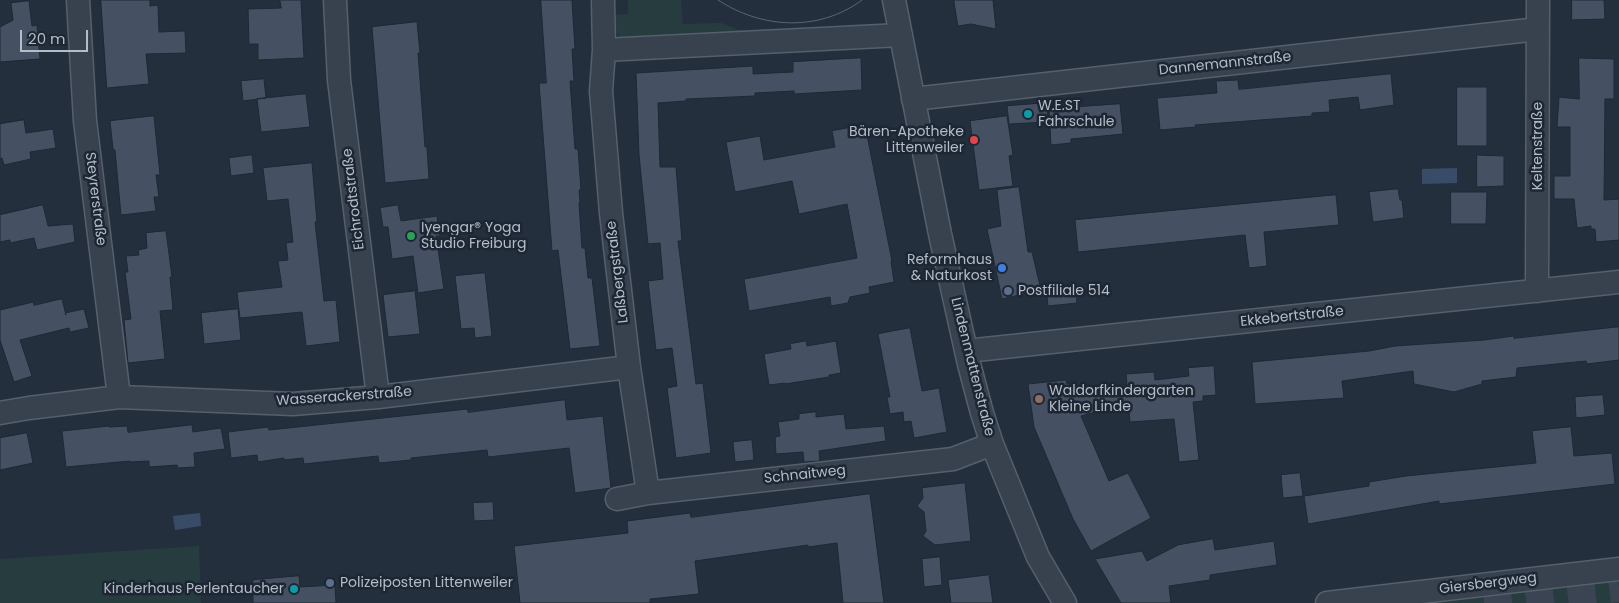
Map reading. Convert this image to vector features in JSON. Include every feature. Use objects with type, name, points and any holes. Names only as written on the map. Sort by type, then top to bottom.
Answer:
[{"type":"street","name":"Steyrerstraße","points":[[78,0],[85,122],[119,397]]},
{"type":"street","name":"Eichrodtstraße","points":[[335,0],[339,80],[378,397]]},
{"type":"street","name":"Laßbergstraße","points":[[603,0],[604,50],[601,91],[611,213],[629,367],[648,493]]},
{"type":"street","name":"Lindenmattenstraße","points":[[894,0],[940,234],[966,351],[992,444],[1038,557],[1065,603]]},
{"type":"street","name":"Keltenstraße","points":[[1537,291],[1538,0]]},
{"type":"street","name":"Dannemannstraße","points":[[913,99],[1538,29]]},
{"type":"street","points":[[604,50],[901,35]]},
{"type":"street","name":"Ekkebertstraße","points":[[966,351],[1619,282]]},
{"type":"street","name":"Wasserackerstraße","points":[[0,413],[119,397],[293,404],[378,397],[629,367]]},
{"type":"street","name":"Schnaitweg","points":[[617,499],[648,493],[953,459],[992,444]]},
{"type":"street","name":"Giersbergweg","points":[[1327,603],[1619,569]]},
{"type":"green space","points":[[628,0],[681,0],[683,24],[721,23],[739,30],[822,28],[621,38],[613,29],[611,15],[628,14]]},
{"type":"green space","points":[[199,546],[201,603],[0,603],[0,559]]},
{"type":"green space","points":[[1619,576],[1619,603],[1391,603]]},
{"type":"water","points":[[1457,168],[1457,183],[1422,184],[1422,169]]},
{"type":"water","points":[[200,513],[201,526],[175,530],[173,516]]},
{"type":"building","points":[[101,0],[150,0],[150,6],[158,5],[159,32],[185,31],[186,53],[146,54],[149,84],[107,88]]},
{"type":"building","points":[[280,0],[301,0],[304,58],[258,60],[258,44],[249,44],[248,9],[281,8]]},
{"type":"building","points":[[541,0],[572,0],[575,49],[572,49],[574,81],[570,81],[575,149],[578,149],[581,190],[579,190],[579,203],[582,248],[585,248],[588,278],[592,278],[600,346],[570,349],[558,250],[552,251],[539,83],[546,83]]},
{"type":"building","points":[[954,0],[993,0],[996,29],[971,24],[958,26]]},
{"type":"building","points":[[1572,0],[1604,0],[1605,19],[1572,20]]},
{"type":"building","points":[[29,1],[32,26],[37,25],[40,59],[0,62],[0,27],[13,20],[11,3]]},
{"type":"building","points":[[417,22],[425,147],[427,147],[429,179],[385,183],[372,27]]},
{"type":"building","points":[[861,58],[862,90],[794,94],[794,91],[755,93],[755,96],[686,99],[686,101],[658,103],[660,167],[676,167],[682,241],[678,241],[696,384],[703,383],[711,453],[676,458],[667,388],[677,386],[672,348],[656,350],[648,281],[663,279],[660,243],[648,244],[639,155],[636,73],[753,66],[753,74],[793,72],[793,62]]},
{"type":"building","points":[[1579,58],[1614,59],[1614,99],[1605,99],[1604,200],[1619,199],[1619,240],[1596,242],[1595,229],[1591,229],[1591,226],[1577,228],[1574,199],[1554,199],[1554,176],[1570,176],[1570,127],[1557,127],[1559,97],[1579,99]]},
{"type":"building","points":[[1391,74],[1394,105],[1360,110],[1358,97],[1329,100],[1330,112],[1312,113],[1312,116],[1195,125],[1196,127],[1160,130],[1157,98],[1217,93],[1216,81],[1238,80],[1239,89]]},
{"type":"building","points":[[264,79],[266,98],[243,101],[241,81]]},
{"type":"building","points":[[1457,87],[1487,87],[1487,146],[1457,146]]},
{"type":"building","points":[[306,94],[310,127],[261,132],[257,99]]},
{"type":"building","name":"W.E.ST Fahrschule","points":[[1047,103],[1048,122],[1009,124],[1007,106]]},
{"type":"building","points":[[1120,104],[1123,134],[1071,139],[1071,143],[1051,145],[1049,109]]},
{"type":"building","points":[[154,116],[160,175],[156,175],[159,197],[154,197],[156,211],[121,215],[115,150],[113,149],[110,121]]},
{"type":"building","points":[[1007,116],[1013,155],[1009,156],[1013,186],[979,190],[970,121]]},
{"type":"building","points":[[24,120],[26,133],[53,129],[56,148],[30,152],[31,159],[4,165],[2,158],[0,159],[0,124]]},
{"type":"building","points":[[865,125],[892,261],[894,282],[869,287],[870,293],[850,297],[848,303],[831,306],[830,297],[749,311],[744,279],[857,258],[847,204],[799,214],[792,181],[735,192],[726,142],[760,136],[764,160],[835,147],[832,131]]},
{"type":"building","points":[[252,155],[254,173],[231,176],[229,158]]},
{"type":"building","points":[[1477,155],[1504,156],[1504,186],[1477,187]]},
{"type":"building","points":[[312,163],[317,222],[315,222],[324,301],[336,300],[340,342],[306,346],[302,312],[240,318],[237,292],[282,287],[278,261],[288,260],[286,243],[293,242],[288,199],[267,201],[263,168]]},
{"type":"building","points":[[1019,187],[1028,252],[1032,252],[1041,290],[1002,299],[987,229],[1001,226],[997,190]]},
{"type":"building","points":[[1398,189],[1400,200],[1402,200],[1404,218],[1373,222],[1369,192]]},
{"type":"building","points":[[1451,192],[1487,192],[1486,224],[1451,224]]},
{"type":"building","points":[[1336,195],[1339,225],[1264,232],[1267,266],[1249,268],[1245,235],[1078,252],[1075,220]]},
{"type":"building","points":[[43,205],[48,226],[73,224],[75,242],[37,250],[34,238],[10,243],[10,240],[0,242],[0,215]]},
{"type":"building","points":[[398,205],[401,221],[437,216],[440,236],[436,236],[444,289],[418,293],[413,256],[392,259],[388,227],[383,227],[380,208]]},
{"type":"building","points":[[166,231],[172,277],[170,277],[173,310],[160,311],[165,359],[128,363],[124,320],[131,319],[125,272],[128,272],[126,256],[139,255],[138,250],[147,248],[146,233]]},
{"type":"building","points":[[485,273],[492,336],[475,338],[474,328],[461,329],[455,276]]},
{"type":"building","points":[[1075,285],[1077,303],[1048,306],[1046,287]]},
{"type":"building","points":[[415,291],[420,334],[388,337],[383,295]]},
{"type":"building","points":[[62,299],[65,313],[84,309],[89,328],[70,332],[69,328],[20,340],[32,376],[14,382],[0,340],[0,310],[33,302],[34,305]]},
{"type":"building","points":[[238,309],[241,340],[204,344],[201,313]]},
{"type":"building","points":[[1619,327],[1619,360],[1587,364],[1586,361],[1517,368],[1516,377],[1482,381],[1482,384],[1454,392],[1414,384],[1413,371],[1342,381],[1344,398],[1255,404],[1252,362],[1369,351],[1395,346],[1514,336],[1514,338]]},
{"type":"building","points":[[910,328],[922,391],[939,388],[947,432],[914,438],[911,421],[904,422],[903,412],[890,414],[887,397],[890,397],[878,334]]},
{"type":"building","points":[[806,341],[807,346],[836,341],[841,373],[829,375],[829,377],[769,385],[764,354],[791,349],[790,344]]},
{"type":"building","points":[[1214,366],[1216,395],[1203,396],[1203,401],[1193,402],[1199,460],[1179,462],[1174,419],[1130,422],[1128,403],[1081,416],[1109,481],[1128,473],[1151,518],[1091,551],[1073,519],[1034,427],[1028,384],[1066,380],[1070,388],[1127,385],[1126,374],[1154,372],[1155,380],[1189,376],[1188,368]]},
{"type":"building","points":[[1603,395],[1605,415],[1576,418],[1575,397]]},
{"type":"building","points":[[565,400],[567,420],[603,416],[611,488],[575,493],[569,448],[488,457],[487,450],[379,463],[378,456],[304,464],[303,458],[284,460],[284,458],[258,462],[257,455],[231,458],[228,432],[268,427],[269,430],[468,409],[468,412]]},
{"type":"building","points":[[816,412],[816,417],[844,414],[846,429],[884,426],[886,441],[819,451],[820,461],[804,462],[803,452],[776,454],[775,437],[780,436],[778,422],[799,419],[799,414]]},
{"type":"building","points":[[192,425],[193,432],[221,428],[225,449],[194,453],[195,467],[178,468],[177,465],[149,467],[149,461],[130,461],[66,467],[62,431],[127,426],[128,432]]},
{"type":"building","points":[[1571,427],[1574,456],[1612,453],[1615,484],[1439,504],[1439,501],[1308,524],[1304,496],[1369,486],[1369,482],[1406,476],[1536,463],[1532,431]]},
{"type":"building","points":[[27,433],[33,463],[0,470],[0,438]]},
{"type":"building","points":[[752,440],[754,460],[735,462],[733,442]]},
{"type":"building","points":[[1300,473],[1303,496],[1283,498],[1281,475]]},
{"type":"building","points":[[965,483],[971,541],[935,545],[923,536],[926,531],[924,512],[917,506],[923,498],[922,488]]},
{"type":"building","points":[[870,494],[884,603],[843,603],[837,543],[808,547],[808,545],[695,561],[699,594],[650,599],[650,603],[520,603],[514,546],[628,533],[627,521],[690,513],[691,517]]},
{"type":"building","points":[[493,502],[494,520],[474,521],[473,503]]},
{"type":"building","points":[[1213,539],[1215,550],[1274,541],[1277,565],[1210,575],[1210,580],[1169,586],[1171,603],[1121,603],[1095,559],[1142,551],[1147,561],[1178,545]]},
{"type":"building","points":[[940,557],[942,585],[924,587],[922,559]]},
{"type":"building","points":[[989,575],[993,603],[951,603],[948,580]]},
{"type":"building","name":"Kinderhaus Perlentaucher","points":[[299,576],[300,587],[335,585],[336,603],[253,603],[253,580]]},
{"type":"tunnel","points":[[1484,603],[1619,588]]},
{"type":"tram line","points":[[718,0],[735,10],[753,17],[790,23],[828,18],[862,0]]},
{"type":"place","name":"W.E.ST Fahrschule","points":[[1028,114]]},
{"type":"place","name":"Bären-Apotheke Littenweiler","points":[[974,140]]},
{"type":"place","name":"Iyengar® Yoga Studio Freiburg","points":[[411,236]]},
{"type":"place","name":"Reformhaus & Naturkost","points":[[1002,268]]},
{"type":"place","name":"Postfiliale 514","points":[[1008,291]]},
{"type":"place","name":"Waldorfkindergarten Kleine Linde","points":[[1039,399]]},
{"type":"place","name":"Polizeiposten Littenweiler","points":[[330,583]]},
{"type":"place","name":"Kinderhaus Perlentaucher","points":[[294,589]]}]
